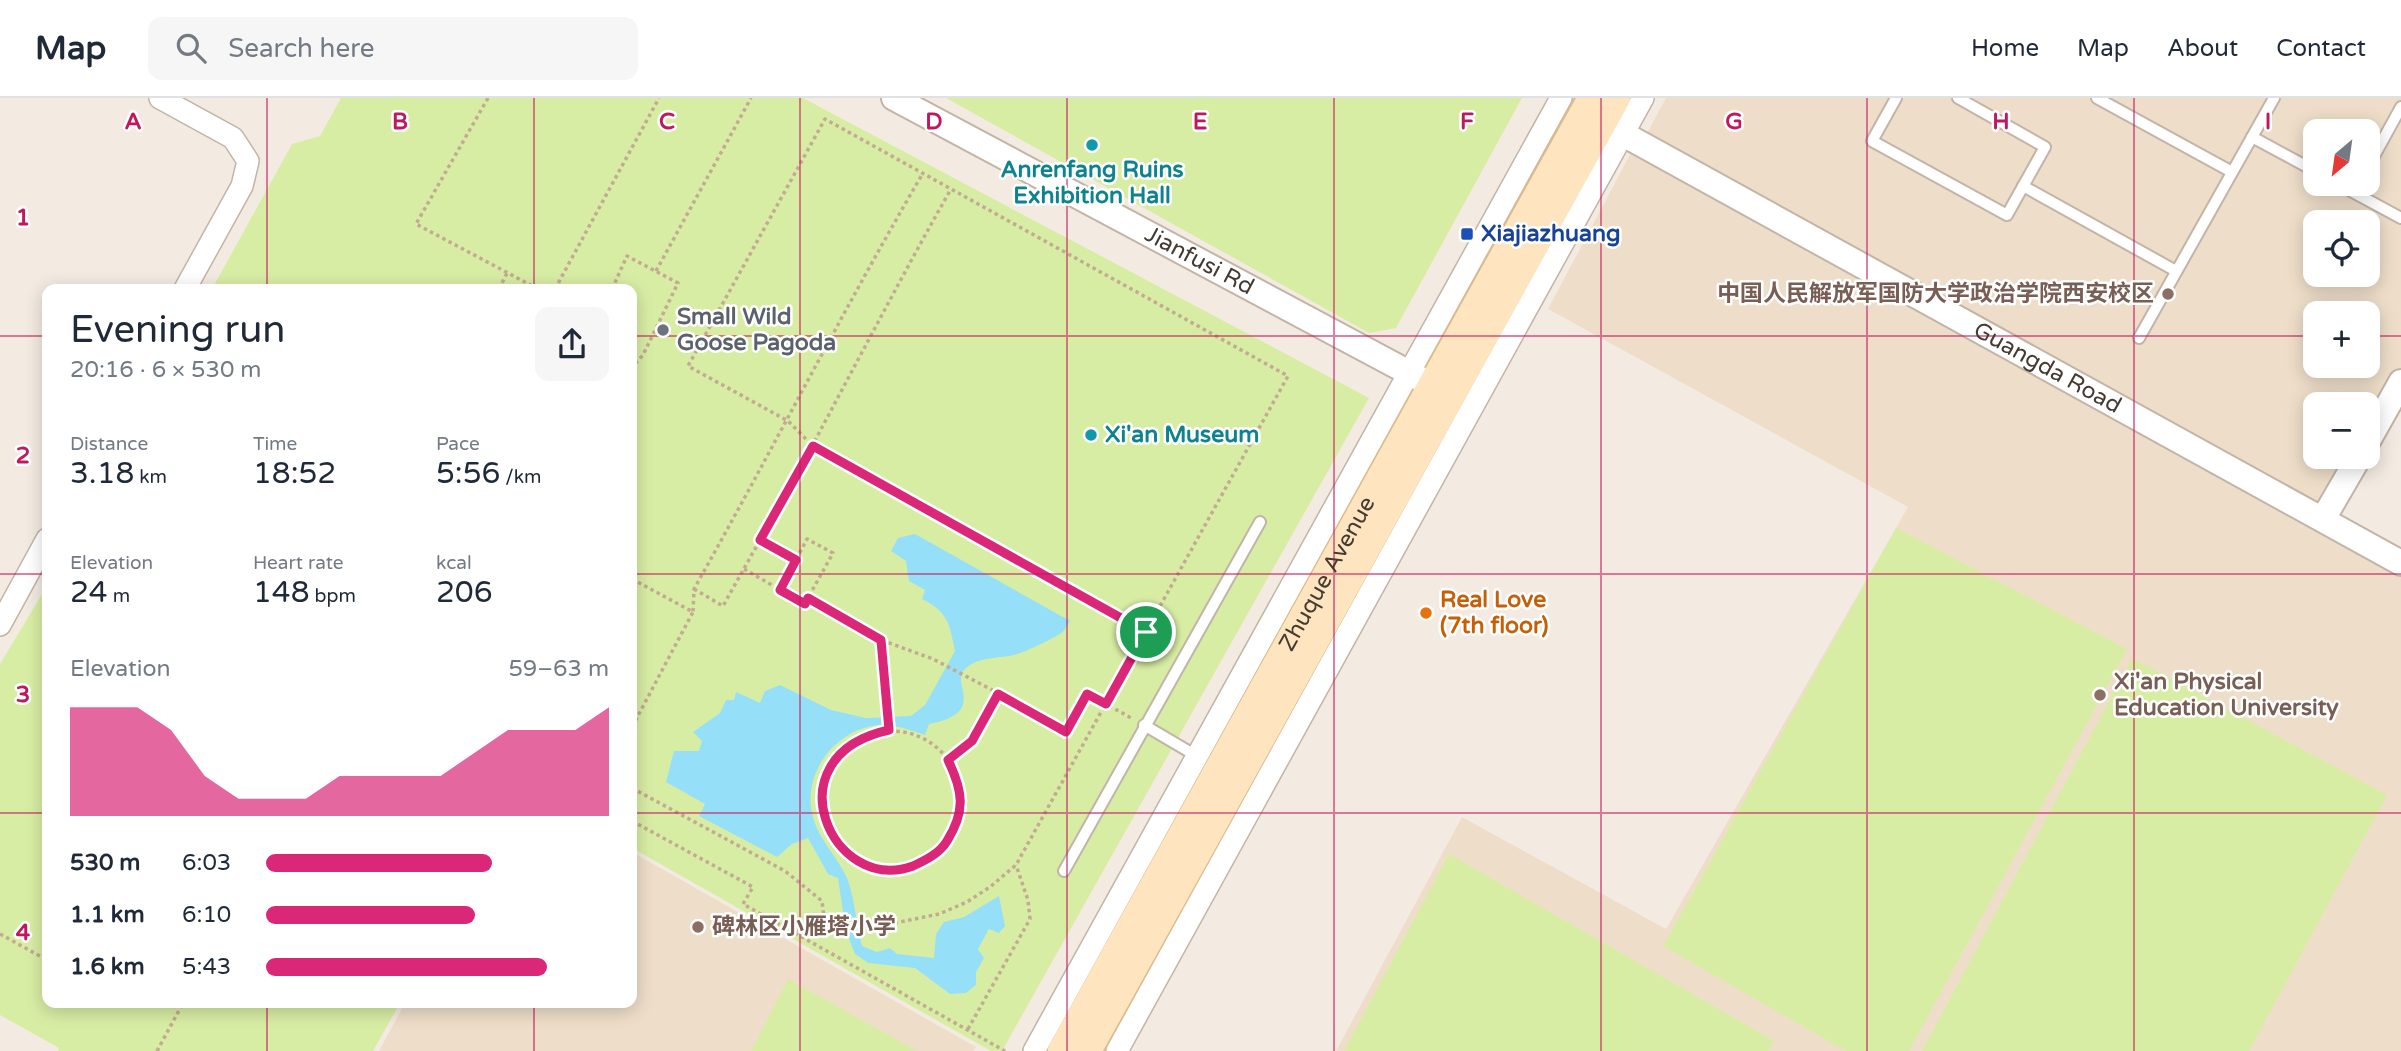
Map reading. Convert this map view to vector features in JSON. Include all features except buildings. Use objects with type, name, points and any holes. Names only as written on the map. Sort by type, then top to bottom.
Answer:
[{"type":"main road","name":"Zhuque Avenue","points":[[1062,1051],[1207,762],[1420,379],[1592,113],[1616,98]]},
{"type":"main road","name":"Zhuque Avenue","points":[[1087,1051],[1592,113]]},
{"type":"street","points":[[160,98],[233,138],[248,161],[242,186],[188,284]]},
{"type":"street","name":"Jianfusi Rd","points":[[894,98],[1420,379]]},
{"type":"street","points":[[1117,1051],[1592,113],[1643,98]]},
{"type":"street","name":"Guangda Road","points":[[1592,113],[2401,563]]},
{"type":"street","points":[[2380,420],[2401,382]]},
{"type":"street","points":[[2323,519],[2352,469]]},
{"type":"street","points":[[0,625],[42,548]]},
{"type":"street","points":[[1034,1051],[1207,762]]},
{"type":"lane","points":[[1896,98],[1872,141],[2007,215],[2045,147],[1958,98]]},
{"type":"lane","points":[[2097,98],[2232,172]]},
{"type":"lane","points":[[2139,338],[2274,98]]},
{"type":"lane","points":[[2380,145],[2401,107]]},
{"type":"lane","points":[[2252,137],[2303,165]]},
{"type":"lane","points":[[2023,186],[2176,271]]},
{"type":"lane","points":[[2368,196],[2401,218]]},
{"type":"lane","points":[[1064,872],[1260,522]]},
{"type":"lane","points":[[1144,725],[1207,762]]},
{"type":"path","points":[[488,98],[416,224],[528,284]]},
{"type":"path","points":[[558,284],[659,98]]},
{"type":"path","points":[[656,271],[751,98]]},
{"type":"path","points":[[787,929],[809,932],[832,923],[895,923],[939,914],[967,902],[1016,865],[1106,704],[1146,632],[1288,376],[824,119],[688,366],[788,422],[813,446],[1146,632]]},
{"type":"path","points":[[637,718],[693,612],[694,589],[788,422],[856,288],[923,173]]},
{"type":"path","points":[[694,589],[723,606],[813,446],[892,293],[951,189]]},
{"type":"path","points":[[614,284],[627,256],[678,283],[643,355],[637,362]]},
{"type":"path","points":[[502,284],[507,273]]},
{"type":"path","points":[[744,569],[780,590],[805,604],[833,553],[807,539],[780,590]]},
{"type":"path","points":[[760,540],[796,560]]},
{"type":"path","points":[[637,582],[693,612]]},
{"type":"path","points":[[808,598],[881,640],[933,659],[1066,732],[1087,694],[1144,725]]},
{"type":"path","points":[[881,640],[889,730]]},
{"type":"path","points":[[948,760],[972,741],[998,694]]},
{"type":"path","points":[[889,730],[912,733],[932,744],[948,760],[958,781],[961,804],[956,826],[944,845],[927,860],[906,868],[883,869],[861,863],[842,849],[829,830],[822,808],[823,786],[832,764],[846,747],[866,735],[889,730]]},
{"type":"path","points":[[637,791],[785,871],[822,901],[825,926]]},
{"type":"path","points":[[637,824],[753,887],[743,904],[1005,1051]]},
{"type":"path","points":[[968,1029],[1030,919],[1028,900],[1016,865]]},
{"type":"path","points":[[0,934],[42,957]]},
{"type":"path","points":[[157,1051],[180,1008]]},
{"type":"shaded area","name":"中国人民解放军国防大学政治学院西安校区","points":[[1666,98],[2401,98],[2401,369],[2380,407],[2380,392],[2303,392],[2303,469],[2345,469],[2323,508],[1646,135]]},
{"type":"shaded area","name":"Xi'an Physical Education University","points":[[1634,147],[2401,574],[2401,1051],[1336,1051],[1462,817],[1666,929],[1908,507],[1548,309]]},
{"type":"shaded area","name":"碑林区小雁塔小学","points":[[637,855],[976,1047],[973,1051],[379,1051],[402,1008],[637,1008]]},
{"type":"green space","points":[[341,98],[803,98],[1369,398],[1002,1051],[991,1051],[637,851],[637,284],[215,284],[292,144],[320,136]]},
{"type":"green space","points":[[946,98],[1522,98],[1396,328],[1369,333]]},
{"type":"green space","points":[[1896,528],[2127,649],[1909,1051],[1846,1051],[1663,946]]},
{"type":"green space","points":[[42,594],[42,1008],[397,1008],[373,1051],[58,1051],[59,1048],[0,1015],[0,664]]},
{"type":"green space","points":[[2132,658],[2387,795],[2249,1051],[1922,1051]]},
{"type":"green space","points":[[1449,854],[1774,1041],[1768,1051],[1344,1051]]},
{"type":"green space","points":[[788,979],[917,1051],[751,1051]]},
{"type":"water","points":[[915,534],[1070,621],[1060,634],[1028,650],[979,661],[969,666],[961,676],[963,706],[958,713],[947,719],[929,724],[925,735],[879,725],[848,735],[825,756],[812,785],[813,817],[819,833],[847,878],[862,946],[877,952],[890,948],[897,954],[934,958],[936,934],[944,922],[964,917],[999,896],[1005,926],[999,933],[989,929],[978,949],[984,958],[976,972],[976,985],[966,993],[950,994],[915,968],[868,963],[855,954],[846,931],[838,878],[828,874],[808,838],[792,844],[777,857],[699,816],[705,804],[666,782],[674,751],[699,751],[702,741],[693,732],[720,713],[726,700],[734,700],[736,692],[760,703],[765,691],[780,685],[831,710],[866,718],[911,716],[925,705],[955,651],[943,614],[922,599],[925,590],[909,581],[906,561],[891,551],[898,538]]},
{"type":"place","name":"Anrenfang Ruins Exhibition Hall","points":[[1092,145]]},
{"type":"place","name":"Xiajiazhuang","points":[[1467,234]]},
{"type":"place","name":"中国人民解放军国防大学政治学院西安校区","points":[[2168,294]]},
{"type":"place","name":"Small Wild Goose Pagoda","points":[[663,330]]},
{"type":"place","name":"Xi'an Museum","points":[[1091,435]]},
{"type":"place","name":"Real Love (7th floor)","points":[[1426,613]]},
{"type":"place","name":"Xi'an Physical Education University","points":[[2100,695]]},
{"type":"place","name":"碑林区小雁塔小学","points":[[698,927]]},
{"type":"route","points":[[813,446],[1146,632],[1106,704],[1087,694],[1066,732],[998,694],[972,741],[948,760],[958,781],[961,804],[956,826],[944,845],[927,860],[906,868],[883,869],[861,863],[842,849],[829,830],[822,808],[823,786],[832,764],[846,747],[866,735],[889,730],[881,640],[808,598],[805,604],[780,590],[796,560],[760,540],[813,446]]}]
